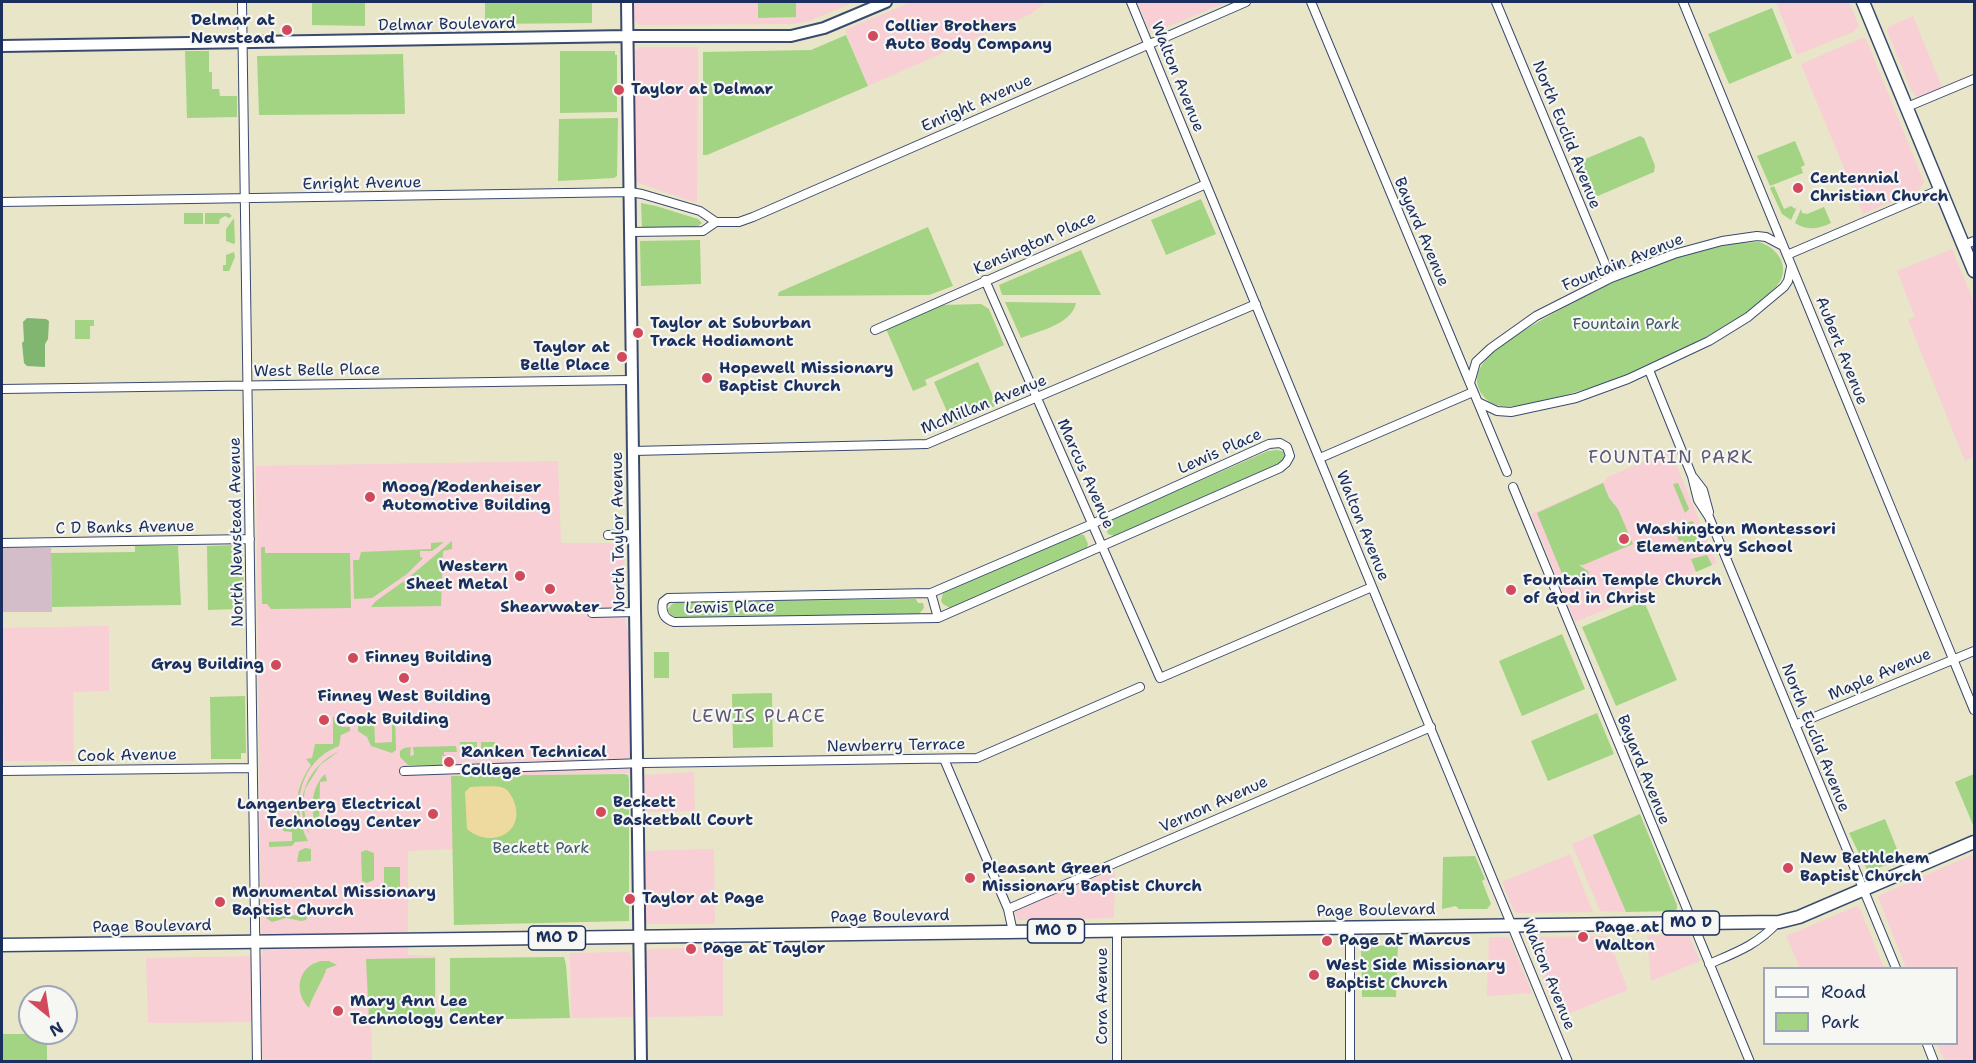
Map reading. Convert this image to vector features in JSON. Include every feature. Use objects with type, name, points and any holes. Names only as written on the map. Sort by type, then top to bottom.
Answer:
[{"type":"main road","points":[[1863,2],[1941,189],[1969,243],[1974,271]]},
{"type":"main road","name":"Page Boulevard","points":[[2,945],[1779,922],[1799,917],[1974,842]]},
{"type":"street","name":"North Newstead Avenue","points":[[242,2],[257,1062]]},
{"type":"street","name":"North Taylor Avenue","points":[[627,2],[641,1062]]},
{"type":"street","name":"Delmar Boulevard","points":[[2,46],[628,36],[791,36],[824,28],[886,2]]},
{"type":"street","name":"Walton Avenue","points":[[1131,2],[1514,925],[1568,1062]]},
{"type":"street","name":"Enright Avenue","points":[[2,202],[630,192],[700,211],[716,222],[739,222],[1246,2]]},
{"type":"street","name":"Bayard Avenue","points":[[1311,2],[1507,472]]},
{"type":"street","name":"North Euclid Avenue","points":[[1496,2],[1611,278]]},
{"type":"street","name":"Aubert Avenue","points":[[1683,2],[1974,711]]},
{"type":"street","points":[[1907,107],[1974,79]]},
{"type":"street","name":"Kensington Place","points":[[875,330],[1206,184]]},
{"type":"street","points":[[1787,255],[1941,189]]},
{"type":"street","name":"Enright Avenue","points":[[630,232],[703,231],[716,222]]},
{"type":"street","name":"Fountain Avenue","points":[[1471,388],[1472,370],[1476,362],[1491,348],[1536,316],[1611,278],[1674,254],[1722,241],[1757,236],[1766,237],[1783,246]]},
{"type":"street","points":[[1477,401],[1500,412],[1534,408],[1576,398],[1649,370],[1709,341],[1756,311],[1784,287],[1791,266]]},
{"type":"street","name":"Marcus Avenue","points":[[985,280],[1160,678],[1372,587]]},
{"type":"street","name":"McMillan Avenue","points":[[633,451],[927,444],[1256,304]]},
{"type":"street","name":"North Euclid Avenue","points":[[1649,370],[1692,476],[1698,500],[1709,517],[1895,967]]},
{"type":"street","name":"West Belle Place","points":[[2,389],[632,380]]},
{"type":"street","points":[[1320,458],[1471,388]]},
{"type":"street","name":"Lewis Place","points":[[1269,444],[1284,444],[1289,452],[1288,460],[1280,468],[1102,546],[938,618],[674,622],[665,617],[662,610],[663,603],[668,598],[931,594],[1269,444]]},
{"type":"street","name":"Bayard Avenue","points":[[1513,488],[1750,1062]]},
{"type":"street","points":[[608,535],[634,534]]},
{"type":"street","name":"C D Banks Avenue","points":[[2,543],[250,539]]},
{"type":"street","points":[[931,594],[938,618]]},
{"type":"street","points":[[592,613],[635,612]]},
{"type":"street","name":"Maple Avenue","points":[[1795,725],[1974,651]]},
{"type":"street","name":"Newberry Terrace","points":[[637,763],[977,758],[1140,687]]},
{"type":"street","name":"Vernon Avenue","points":[[1008,909],[1431,727]]},
{"type":"street","points":[[944,759],[1008,909],[1013,932]]},
{"type":"street","points":[[404,771],[637,763]]},
{"type":"street","name":"Cook Avenue","points":[[2,771],[253,768]]},
{"type":"street","name":"Page Boulevard","points":[[1709,964],[1754,945],[1779,922]]},
{"type":"street","points":[[1350,928],[1350,1062]]},
{"type":"street","name":"Cora Avenue","points":[[1117,931],[1117,1062]]},
{"type":"street","points":[[1927,1045],[1934,1062]]},
{"type":"shaded area","points":[[633,2],[855,2],[809,21],[793,24],[640,25],[633,17]]},
{"type":"shaded area","points":[[911,2],[1046,2],[1031,14],[868,86],[845,30]]},
{"type":"shaded area","points":[[1137,2],[1227,2],[1151,32]]},
{"type":"shaded area","points":[[1776,2],[1849,2],[1859,26],[1853,32],[1797,55]]},
{"type":"shaded area","points":[[1913,16],[1942,87],[1919,97],[1911,90],[1887,30],[1890,26]]},
{"type":"shaded area","points":[[1861,38],[1866,39],[1924,182],[1919,190],[1863,214],[1801,64]]},
{"type":"shaded area","points":[[640,47],[698,47],[697,203],[636,182],[634,52]]},
{"type":"shaded area","points":[[1952,249],[1974,302],[1974,457],[1965,461],[1908,320],[1915,317],[1897,271]]},
{"type":"shaded area","name":"Washington Montessori Elementary School","points":[[1670,450],[1717,563],[1575,622],[1531,514]]},
{"type":"shaded area","name":"Ranken Technical College","points":[[558,461],[561,543],[624,543],[625,622],[635,651],[637,773],[452,777],[453,849],[408,851],[408,955],[436,956],[437,1021],[371,1023],[372,1061],[263,1061],[261,1022],[148,1023],[146,958],[263,956],[256,466]]},
{"type":"shaded area","points":[[2,548],[51,548],[52,612],[2,612]]},
{"type":"shaded area","points":[[109,626],[109,691],[73,692],[74,761],[4,761],[2,628]]},
{"type":"shaded area","points":[[694,772],[695,811],[645,812],[644,775]]},
{"type":"shaded area","points":[[1593,835],[1626,912],[1600,911],[1572,844]]},
{"type":"shaded area","points":[[714,849],[715,924],[646,924],[645,851]]},
{"type":"shaded area","points":[[1570,854],[1593,912],[1518,913],[1514,911],[1502,882]]},
{"type":"shaded area","points":[[1974,854],[1974,1061],[1945,1061],[1937,1045],[1958,1045],[1958,967],[1906,967],[1878,897]]},
{"type":"shaded area","points":[[1115,870],[1114,918],[1019,920],[1016,917],[1015,912],[1018,908]]},
{"type":"shaded area","points":[[1857,906],[1884,967],[1800,967],[1786,936]]},
{"type":"shaded area","points":[[1647,935],[1689,935],[1700,961],[1651,981]]},
{"type":"shaded area","points":[[1607,936],[1628,990],[1558,1018],[1528,939],[1530,937]]},
{"type":"shaded area","points":[[1489,937],[1510,939],[1532,993],[1487,996]]},
{"type":"shaded area","points":[[723,947],[723,1016],[646,1017],[646,951]]},
{"type":"shaded area","points":[[629,952],[633,1017],[571,1018],[570,953]]},
{"type":"green space","points":[[312,2],[365,2],[365,26],[312,25]]},
{"type":"green space","points":[[485,2],[592,2],[592,23],[485,24]]},
{"type":"green space","points":[[758,2],[796,2],[796,17],[758,18]]},
{"type":"green space","points":[[1772,8],[1792,58],[1729,84],[1708,34]]},
{"type":"green space","points":[[846,35],[868,86],[703,155],[703,52],[811,50]]},
{"type":"green space","points":[[185,51],[209,51],[212,89],[219,89],[220,96],[237,96],[237,117],[187,118]]},
{"type":"green space","points":[[560,51],[615,51],[617,55],[617,112],[560,113]]},
{"type":"green space","points":[[403,54],[405,114],[259,115],[257,56]]},
{"type":"green space","points":[[618,118],[617,176],[558,181],[559,119]]},
{"type":"green space","points":[[1640,136],[1644,138],[1655,166],[1654,172],[1593,198],[1578,162]]},
{"type":"green space","points":[[1795,141],[1805,165],[1801,167],[1803,173],[1770,186],[1757,156]]},
{"type":"green space","points":[[1774,186],[1784,209],[1791,206],[1795,209],[1797,207],[1791,220],[1782,214],[1770,188]]},
{"type":"green space","points":[[1201,199],[1216,234],[1166,255],[1151,220]]},
{"type":"green space","points":[[641,203],[698,219],[702,223],[697,227],[642,227]]},
{"type":"green space","points":[[1824,207],[1831,223],[1813,228],[1795,223],[1801,209],[1802,213],[1807,214]]},
{"type":"green space","points":[[184,213],[203,213],[203,224],[184,224]]},
{"type":"green space","points":[[205,213],[229,213],[232,216],[220,219],[219,224],[205,224]]},
{"type":"green space","points":[[234,218],[234,244],[226,241],[226,229]]},
{"type":"green space","points":[[928,227],[953,286],[929,295],[778,296],[779,292]]},
{"type":"green space","points":[[700,240],[701,284],[641,286],[640,241]]},
{"type":"green space","name":"Fountain Park","points":[[1759,242],[1772,249],[1781,260],[1783,273],[1781,280],[1769,295],[1752,308],[1706,337],[1626,375],[1542,401],[1516,406],[1501,406],[1482,395],[1477,382],[1478,373],[1489,356],[1518,334],[1559,310],[1614,282],[1673,259],[1731,244]]},
{"type":"green space","points":[[1081,250],[1101,295],[1002,295],[999,285]]},
{"type":"green space","points":[[234,252],[235,257],[229,271],[223,271],[223,265],[226,265],[226,255]]},
{"type":"green space","points":[[1005,302],[1076,303],[1073,310],[1062,321],[1021,338]]},
{"type":"green space","points":[[981,304],[989,309],[1004,345],[925,380],[927,385],[913,391],[886,329],[942,305]]},
{"type":"green space","points":[[27,318],[49,321],[48,339],[45,344],[45,367],[27,366],[24,363],[23,322]]},
{"type":"green space","points":[[75,320],[94,320],[94,326],[90,326],[90,339],[75,339]]},
{"type":"green space","points":[[978,362],[997,405],[953,425],[934,382]]},
{"type":"green space","points":[[1268,451],[1286,452],[1278,464],[1114,536],[1108,534],[1105,525],[1108,521]]},
{"type":"green space","points":[[1603,483],[1609,498],[1618,509],[1633,544],[1579,565],[1588,571],[1589,575],[1567,586],[1537,513]]},
{"type":"green space","points":[[1678,483],[1689,509],[1685,513],[1673,484]]},
{"type":"green space","points":[[1693,521],[1701,540],[1687,550],[1683,540],[1679,541],[1675,530]]},
{"type":"green space","points":[[1077,534],[1084,535],[1088,544],[1087,548],[950,608],[941,601],[943,593]]},
{"type":"green space","points":[[452,541],[452,549],[443,551],[441,606],[371,607],[376,601],[407,579]]},
{"type":"green space","points":[[444,542],[432,551],[420,551],[420,557],[423,558],[407,574],[372,598],[354,599],[353,560],[359,560],[361,552],[431,549],[431,543]]},
{"type":"green space","points":[[237,545],[243,550],[244,606],[238,609],[208,610],[207,546]]},
{"type":"green space","points":[[135,546],[178,546],[181,605],[52,607],[51,553],[135,552]]},
{"type":"green space","points":[[261,547],[265,547],[265,553],[350,553],[351,608],[271,609],[267,604],[262,604]]},
{"type":"green space","points":[[1707,555],[1712,565],[1696,572],[1691,559]]},
{"type":"green space","points":[[916,599],[918,603],[923,603],[924,608],[918,615],[680,618],[672,616],[667,610],[672,604],[678,602]]},
{"type":"green space","points":[[1644,601],[1677,680],[1616,706],[1582,627]]},
{"type":"green space","points":[[1562,634],[1585,689],[1522,716],[1499,661]]},
{"type":"green space","points":[[654,652],[669,652],[669,678],[654,678]]},
{"type":"green space","points":[[772,693],[773,747],[733,748],[732,694]]},
{"type":"green space","points":[[245,696],[246,753],[241,753],[241,759],[211,759],[210,697]]},
{"type":"green space","points":[[1597,713],[1614,754],[1548,781],[1531,741]]},
{"type":"green space","points":[[392,714],[395,714],[396,750],[392,753],[371,746],[367,737],[358,731],[358,726],[366,726],[369,716],[374,716],[375,743],[392,742]]},
{"type":"green space","points":[[333,717],[342,720],[342,727],[350,727],[350,731],[341,735],[339,746],[325,753],[315,762],[302,786],[299,800],[300,814],[308,841],[295,842],[292,846],[269,847],[269,842],[292,841],[292,832],[283,831],[283,827],[298,822],[298,792],[311,765],[306,759],[312,758],[315,744],[333,744]]},
{"type":"green space","points":[[460,742],[477,742],[477,752],[460,752]]},
{"type":"green space","points":[[481,742],[495,742],[495,752],[481,752]]},
{"type":"green space","points":[[456,746],[457,752],[444,752],[444,755],[456,755],[442,756],[442,765],[408,765],[400,757],[400,751],[404,748],[411,747],[410,756],[414,755],[413,747]]},
{"type":"green space","points":[[339,751],[320,765],[305,788],[311,776],[318,766]]},
{"type":"green space","points":[[325,774],[327,781],[320,782],[319,825],[313,816],[313,796],[317,785]]},
{"type":"green space","points":[[1974,774],[1974,824],[1973,825],[1955,782]]},
{"type":"green space","name":"Beckett Park","points":[[628,775],[629,779],[629,921],[454,925],[451,776]]},
{"type":"green space","points":[[305,790],[303,805],[309,834],[302,809]]},
{"type":"green space","points":[[1640,814],[1677,905],[1674,911],[1626,912],[1593,835]]},
{"type":"green space","points":[[1885,819],[1901,859],[1868,872],[1849,833]]},
{"type":"green space","points":[[305,848],[311,849],[311,861],[297,862],[299,851]]},
{"type":"green space","points":[[366,850],[374,853],[374,880],[367,883],[362,881],[361,852]]},
{"type":"green space","points":[[1475,856],[1485,879],[1482,881],[1491,904],[1487,909],[1459,909],[1456,906],[1442,909],[1443,857]]},
{"type":"green space","points":[[384,867],[400,867],[400,894],[384,894]]},
{"type":"green space","points":[[308,915],[306,920],[301,921],[286,918],[272,922],[266,918],[266,916]]},
{"type":"green space","points":[[1398,945],[1396,997],[1362,997],[1361,946]]},
{"type":"green space","points":[[564,957],[570,1018],[450,1020],[450,958]]},
{"type":"green space","points":[[435,958],[435,1020],[369,1021],[366,959]]},
{"type":"green space","points":[[321,961],[329,961],[337,965],[326,969],[309,1008],[301,995],[300,980],[307,968]]},
{"type":"green space","points":[[2,1034],[18,1034],[18,1045],[47,1045],[47,1061],[2,1061]]},
{"type":"sand","points":[[470,787],[496,787],[507,790],[513,799],[516,811],[516,821],[511,829],[505,834],[486,838],[467,829],[465,792]]},
{"type":"place","name":"Delmar at Newstead","points":[[287,30]]},
{"type":"place","name":"Collier Brothers Auto Body Company","points":[[873,36]]},
{"type":"place","name":"Taylor at Delmar","points":[[619,90]]},
{"type":"place","name":"Centennial Christian Church","points":[[1798,188]]},
{"type":"place","name":"Taylor at Suburban Track Hodiamont","points":[[638,333]]},
{"type":"place","name":"Taylor at Belle Place","points":[[622,357]]},
{"type":"place","name":"Hopewell Missionary Baptist Church","points":[[707,378]]},
{"type":"place","name":"Moog/Rodenheiser Automotive Building","points":[[370,497]]},
{"type":"place","name":"Washington Montessori Elementary School","points":[[1624,539]]},
{"type":"place","name":"Western Sheet Metal","points":[[520,576]]},
{"type":"place","name":"Shearwater","points":[[550,589]]},
{"type":"place","name":"Fountain Temple Church of God in Christ","points":[[1511,590]]},
{"type":"place","name":"Finney Building","points":[[353,658]]},
{"type":"place","name":"Gray Building","points":[[276,665]]},
{"type":"place","name":"Finney West Building","points":[[404,678]]},
{"type":"place","name":"Cook Building","points":[[324,720]]},
{"type":"place","name":"Ranken Technical College","points":[[449,762]]},
{"type":"place","name":"Beckett Basketball Court","points":[[601,812]]},
{"type":"place","name":"Langenberg Electrical Technology Center","points":[[433,814]]},
{"type":"place","name":"New Bethlehem Baptist Church","points":[[1788,868]]},
{"type":"place","name":"Pleasant Green Missionary Baptist Church","points":[[970,878]]},
{"type":"place","name":"Taylor at Page","points":[[630,899]]},
{"type":"place","name":"Monumental Missionary Baptist Church","points":[[220,902]]},
{"type":"place","name":"Page at Walton","points":[[1583,937]]},
{"type":"place","name":"Page at Marcus","points":[[1327,941]]},
{"type":"place","name":"Page at Taylor","points":[[691,949]]},
{"type":"place","name":"West Side Missionary Baptist Church","points":[[1314,975]]},
{"type":"place","name":"Mary Ann Lee Technology Center","points":[[338,1011]]},
{"type":"district","name":"FOUNTAIN PARK","points":[[1671,458]]},
{"type":"district","name":"LEWIS PLACE","points":[[759,717]]}]
